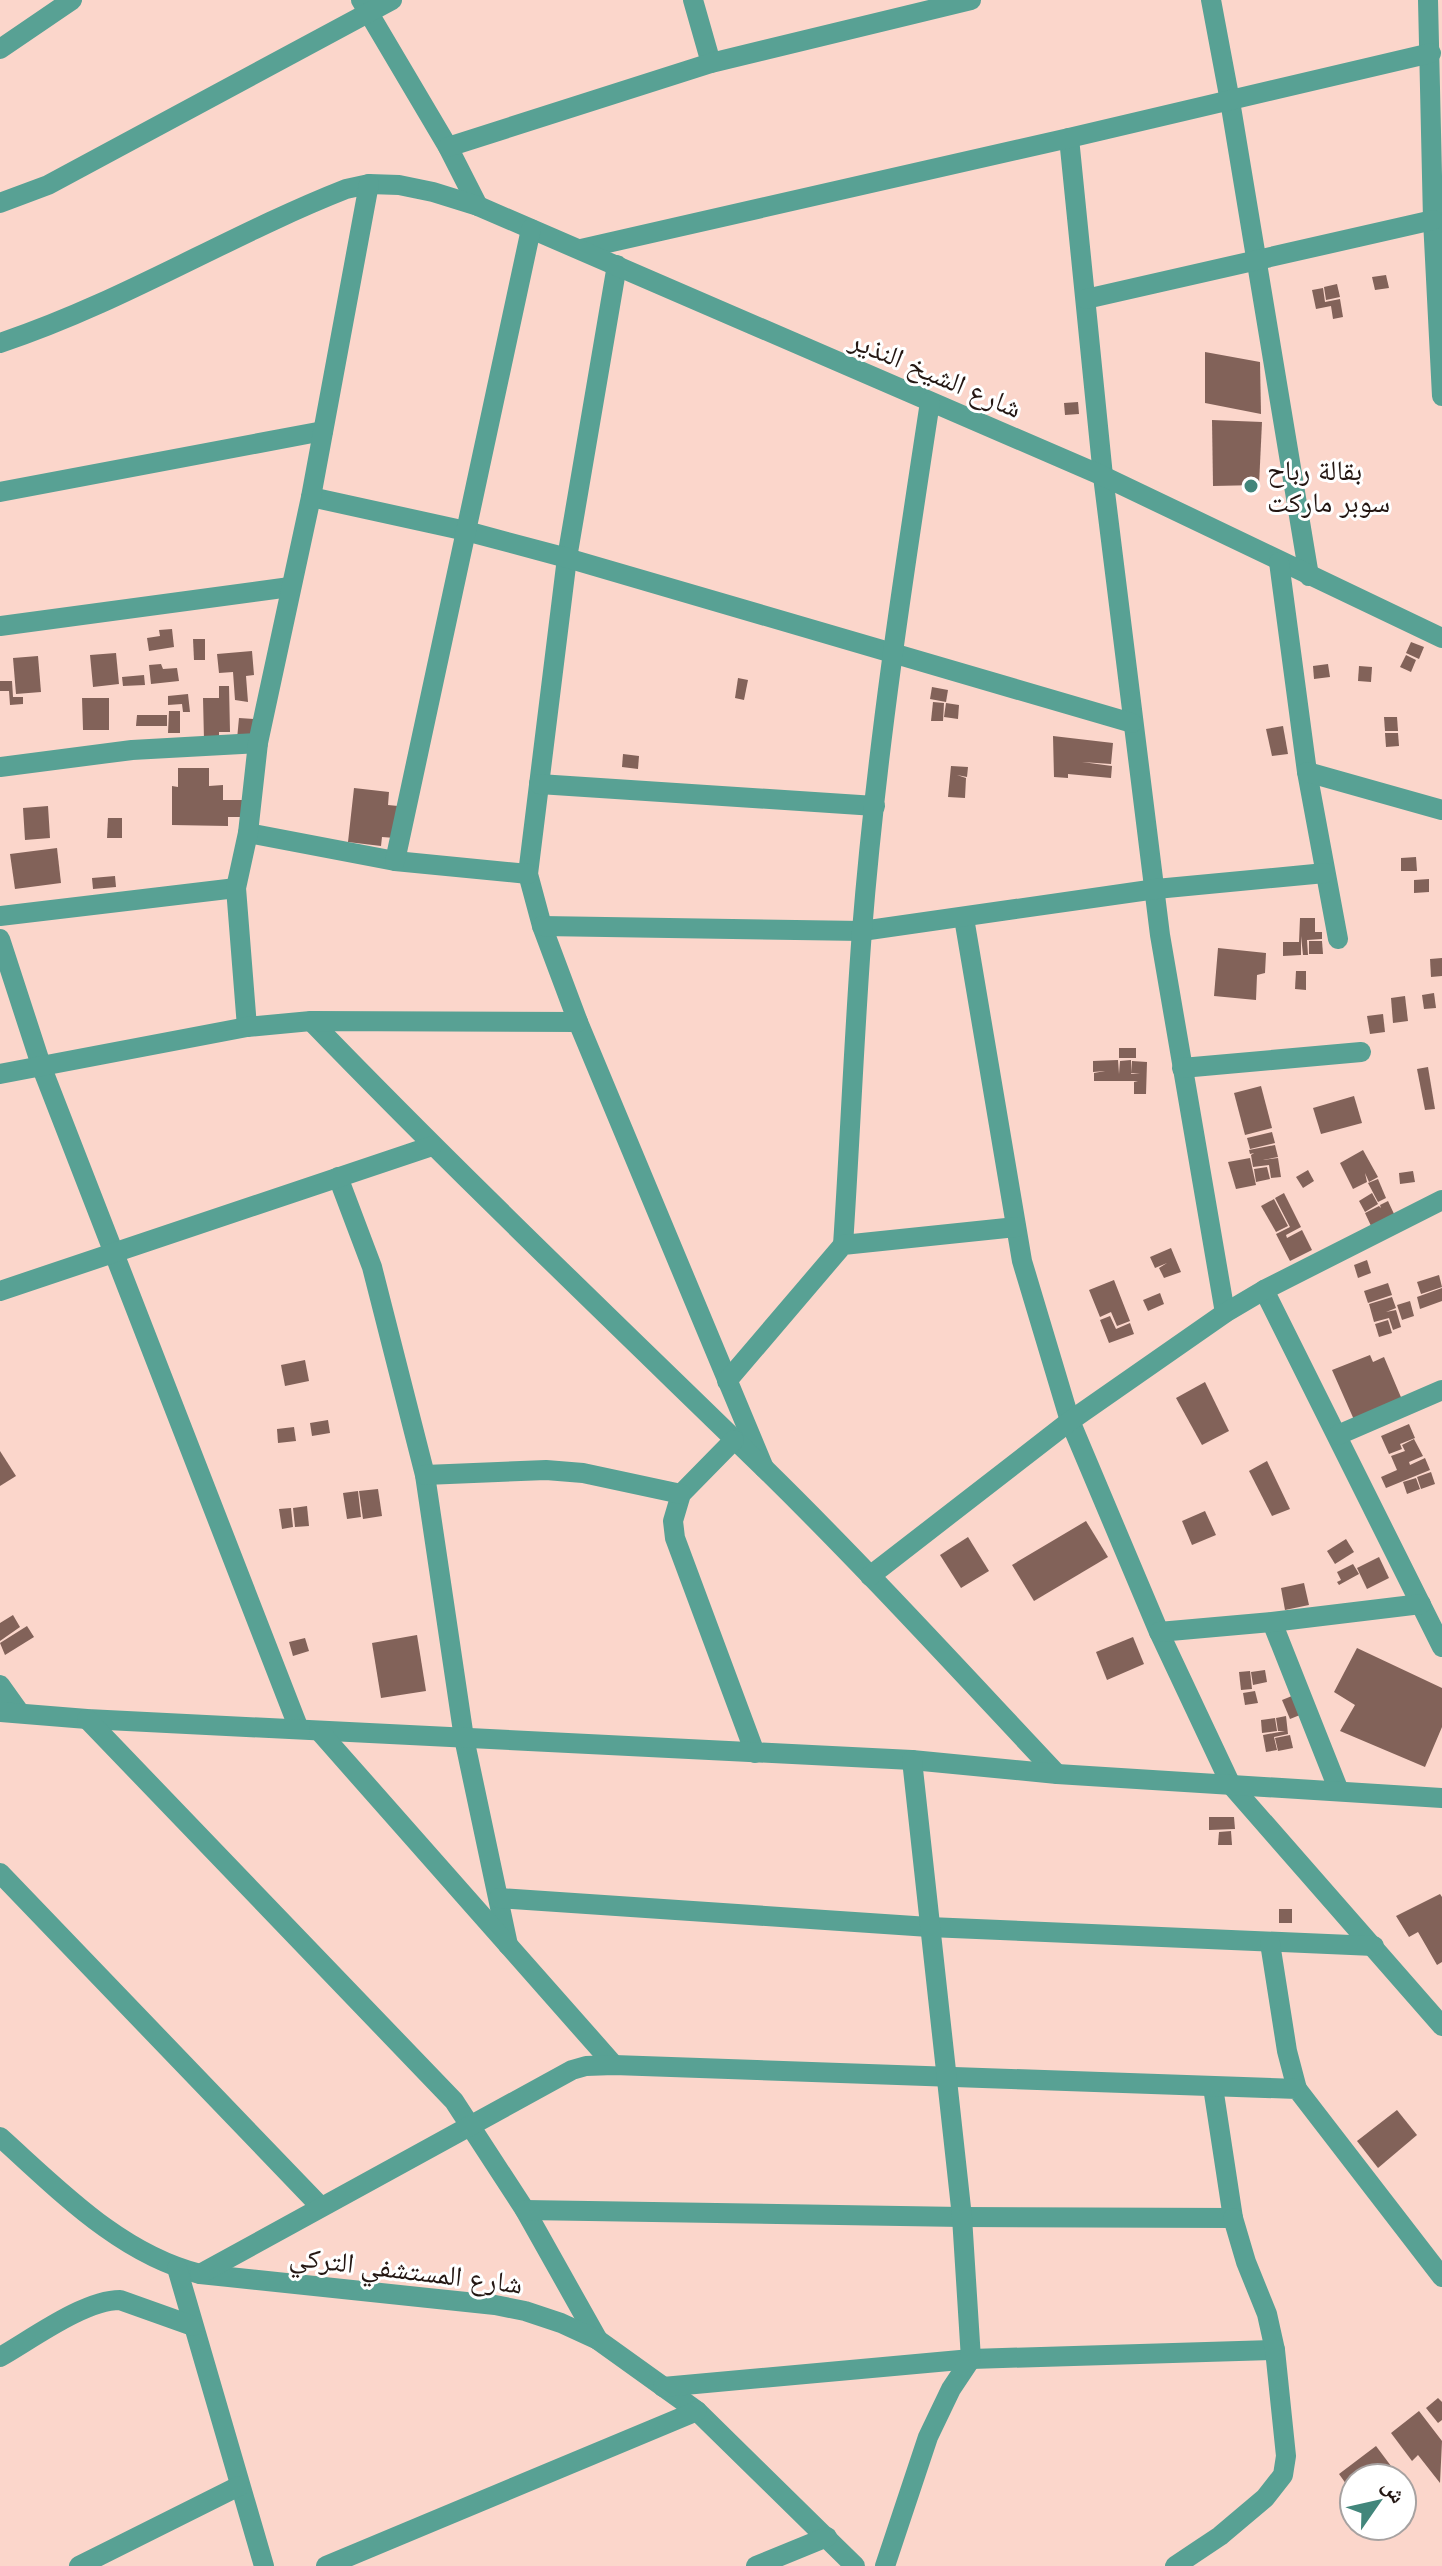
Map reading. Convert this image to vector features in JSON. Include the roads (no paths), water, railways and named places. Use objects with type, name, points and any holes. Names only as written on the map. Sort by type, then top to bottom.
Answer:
[{"type":"street","points":[[0,49],[72,0]]},
{"type":"street","points":[[0,203],[48,185],[365,6],[392,0]]},
{"type":"street","points":[[693,0],[711,63]]},
{"type":"street","points":[[448,147],[711,63],[971,0]]},
{"type":"street","points":[[1211,0],[1309,576]]},
{"type":"street","points":[[1428,0],[1437,136],[1433,220],[1442,396]]},
{"type":"street","points":[[365,6],[448,147],[478,206]]},
{"type":"street","points":[[581,249],[1431,53]]},
{"type":"street","points":[[1069,138],[1103,476],[1160,935],[1225,1313]]},
{"type":"street","points":[[247,1027],[236,888],[248,833],[258,743],[311,497],[369,184]]},
{"type":"street","name":"شارع الشيخ النذير","points":[[0,343],[88,310],[323,198],[369,184],[399,185],[478,206],[581,249],[1103,476],[1442,638]]},
{"type":"street","points":[[1086,299],[1433,220]]},
{"type":"street","points":[[395,861],[531,229]]},
{"type":"street","points":[[617,265],[567,558],[528,874],[542,926],[578,1022],[764,1468]]},
{"type":"street","points":[[727,1381],[843,1245],[862,931],[892,654],[930,402]]},
{"type":"street","points":[[0,492],[323,431]]},
{"type":"street","points":[[311,497],[466,531],[567,558],[1132,723]]},
{"type":"street","points":[[1279,562],[1307,772],[1338,939]]},
{"type":"street","points":[[0,626],[290,587]]},
{"type":"street","points":[[0,767],[132,750],[258,743]]},
{"type":"street","points":[[1307,772],[1442,810]]},
{"type":"street","points":[[539,784],[875,806]]},
{"type":"street","points":[[248,833],[395,861],[528,874]]},
{"type":"street","points":[[542,926],[862,931],[1156,889],[1325,873]]},
{"type":"street","points":[[0,916],[236,888]]},
{"type":"street","points":[[964,918],[1022,1261],[1070,1421],[1159,1632],[1231,1785],[1442,2026]]},
{"type":"street","points":[[0,939],[42,1068],[114,1254],[309,1730],[508,1945],[614,2065]]},
{"type":"street","points":[[0,1074],[247,1027],[311,1021],[578,1022]]},
{"type":"street","points":[[311,1021],[432,1146],[764,1468],[1057,1774]]},
{"type":"street","points":[[1182,1068],[1361,1052]]},
{"type":"street","points":[[0,1291],[432,1146]]},
{"type":"street","points":[[338,1177],[372,1267],[425,1475],[464,1738],[508,1945]]},
{"type":"street","points":[[870,1576],[1070,1421],[1225,1313],[1442,1200]]},
{"type":"street","points":[[843,1245],[1016,1227]]},
{"type":"street","points":[[1264,1290],[1442,1647]]},
{"type":"street","points":[[1338,1435],[1442,1390]]},
{"type":"street","points":[[734,1440],[681,1494],[673,1521],[675,1538],[755,1753]]},
{"type":"street","points":[[425,1475],[546,1470],[571,1472],[681,1494]]},
{"type":"street","points":[[1159,1632],[1421,1604]]},
{"type":"street","points":[[1272,1622],[1339,1791]]},
{"type":"street","points":[[0,1685],[10,1712],[87,1719],[912,1760],[1057,1774],[1339,1791],[1438,1802]]},
{"type":"street","points":[[87,1719],[454,2101],[525,2210],[598,2340]]},
{"type":"street","points":[[885,2566],[928,2437],[951,2389],[971,2359],[962,2217],[912,1760]]},
{"type":"street","points":[[0,1873],[320,2206]]},
{"type":"street","points":[[499,1898],[929,1927],[1374,1946]]},
{"type":"street","points":[[1270,1943],[1287,2051],[1297,2089],[1442,2277]]},
{"type":"street","points":[[200,2274],[470,2123],[572,2070],[586,2066],[1297,2089]]},
{"type":"street","points":[[1176,2566],[1220,2536],[1265,2498],[1283,2475],[1286,2456],[1275,2350],[1267,2314],[1246,2262],[1233,2218],[1213,2087]]},
{"type":"street","name":"شارع المستشفي التركي","points":[[0,2137],[104,2226],[177,2268],[200,2274],[495,2305],[561,2323],[598,2340],[697,2411],[855,2566]]},
{"type":"street","points":[[525,2210],[1233,2218]]},
{"type":"street","points":[[177,2268],[264,2566]]},
{"type":"street","points":[[0,2357],[90,2306],[108,2300],[120,2300],[193,2326]]},
{"type":"street","points":[[663,2387],[971,2359],[1275,2350]]},
{"type":"street","points":[[326,2566],[697,2411]]},
{"type":"street","points":[[79,2566],[239,2486]]},
{"type":"street","points":[[756,2566],[827,2537]]},
{"type":"street","points":[[1176,2566],[1194,2566]]},
{"type":"place","name":"بقالة رباح سوبر ماركت","points":[[1251,486]]}]
